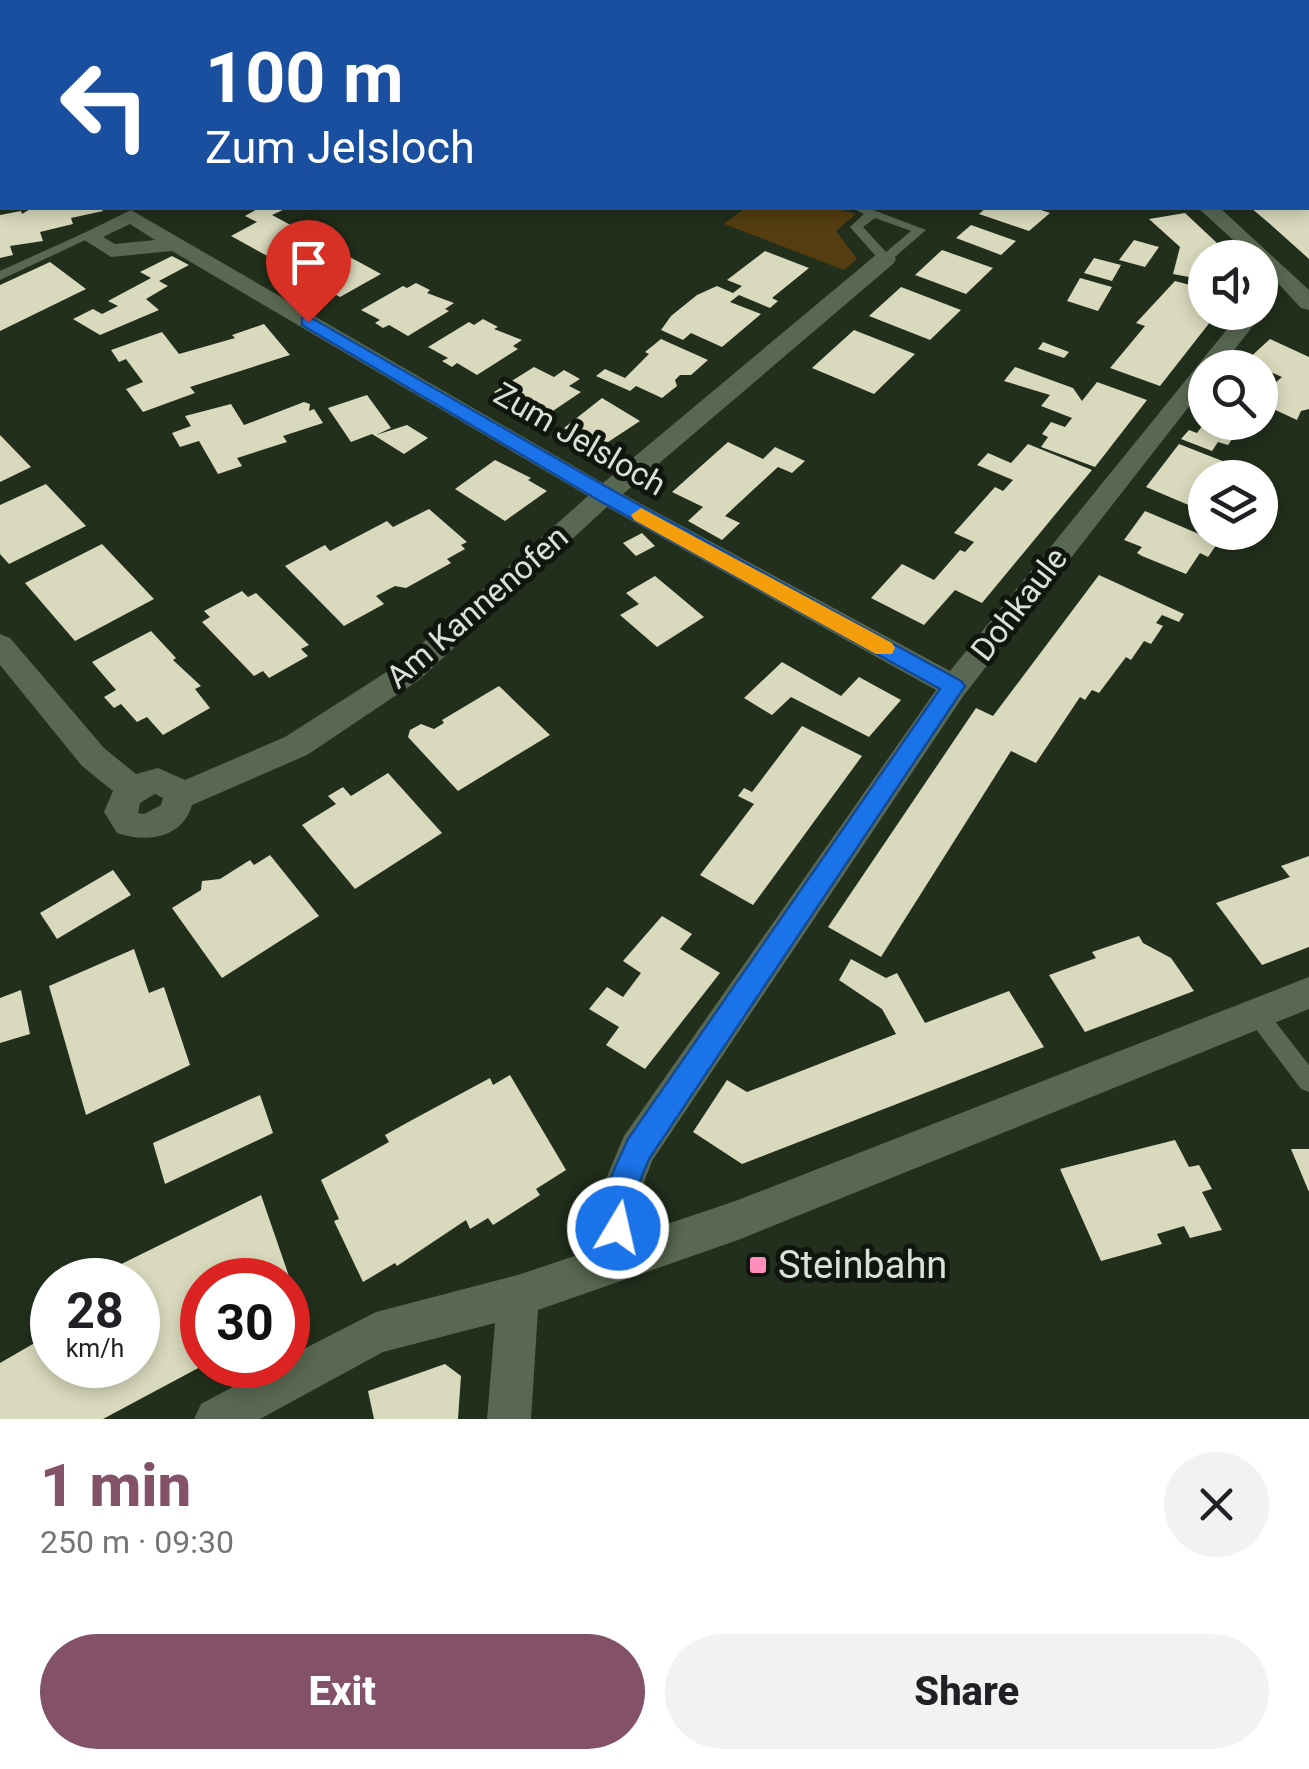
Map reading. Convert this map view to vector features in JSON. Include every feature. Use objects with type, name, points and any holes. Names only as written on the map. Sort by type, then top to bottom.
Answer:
[{"type":"street","points":[[1210,210],[1306,300]]},
{"type":"street","name":"Zum Jelsloch","points":[[88,236],[131,216],[605,495],[954,686]]},
{"type":"street","points":[[88,236],[111,250],[176,244]]},
{"type":"street","name":"Am Kannenofen","points":[[0,645],[93,757],[132,789],[120,812],[122,819],[136,828],[166,820],[174,813],[179,797],[296,746],[409,672],[605,495],[884,259]]},
{"type":"street","name":"Dohkaule","points":[[1278,306],[1306,300]]},
{"type":"street","name":"Dohkaule","points":[[1223,350],[1240,330]]},
{"type":"street","name":"Dohkaule","points":[[618,1258],[618,1198],[638,1149],[954,686],[1188,392]]},
{"type":"street","points":[[216,1419],[376,1333],[518,1296],[821,1188],[1309,993]]},
{"type":"street","points":[[509,1419],[518,1296]]},
{"type":"lane","name":"Am Kannenofen","points":[[864,210],[920,230],[884,259]]},
{"type":"lane","points":[[873,213],[856,227],[884,259]]},
{"type":"lane","name":"Zum Jelsloch","points":[[0,276],[88,236]]},
{"type":"lane","points":[[1256,1013],[1309,1082]]},
{"type":"shaded area","points":[[742,210],[843,210],[856,214],[836,231],[857,259],[844,270],[724,224]]},
{"type":"building","points":[[29,210],[103,211],[71,218],[73,224],[40,232],[43,241],[10,246],[13,255],[0,258],[0,215],[21,211],[22,214]]},
{"type":"building","points":[[256,210],[283,210],[272,215],[313,237],[271,258],[231,236],[257,222],[245,216]]},
{"type":"building","points":[[984,210],[1050,213],[1029,231],[979,214]]},
{"type":"building","points":[[1253,210],[1309,210],[1309,259]]},
{"type":"building","points":[[1185,213],[1214,240],[1188,240],[1188,277],[1173,274],[1180,247],[1149,219]]},
{"type":"building","points":[[971,225],[1016,241],[1001,255],[956,238]]},
{"type":"building","points":[[1134,240],[1159,247],[1145,267],[1119,260]]},
{"type":"building","points":[[942,250],[993,268],[966,294],[915,275]]},
{"type":"building","points":[[338,251],[381,274],[340,297],[296,273]]},
{"type":"building","points":[[765,251],[809,268],[772,298],[778,301],[770,308],[739,295],[730,302],[761,314],[722,347],[691,333],[683,340],[661,330],[671,316],[697,295],[717,286],[733,293],[742,286],[727,280]]},
{"type":"building","points":[[172,256],[189,265],[159,281],[168,286],[146,299],[159,310],[100,335],[73,319],[93,309],[102,314],[118,306],[108,301],[151,278],[140,272]]},
{"type":"building","points":[[1094,258],[1121,265],[1112,281],[1084,273]]},
{"type":"building","points":[[50,262],[86,289],[0,331],[0,285]]},
{"type":"building","points":[[1080,278],[1112,287],[1098,311],[1067,301]]},
{"type":"building","points":[[1175,281],[1188,284],[1188,330],[1204,330],[1160,386],[1110,368],[1145,326],[1136,323]]},
{"type":"building","points":[[416,283],[430,290],[427,293],[454,303],[445,309],[449,311],[408,336],[389,325],[383,328],[375,323],[380,320],[361,310],[403,286]]},
{"type":"building","points":[[901,287],[961,310],[930,340],[869,316]]},
{"type":"building","points":[[483,319],[498,327],[494,329],[522,340],[513,346],[518,349],[477,375],[457,363],[452,367],[442,361],[448,358],[428,347],[469,322],[474,325]]},
{"type":"building","points":[[264,324],[290,355],[190,387],[195,393],[143,412],[126,389],[143,382],[126,359],[119,362],[111,350],[162,332],[179,354],[235,338],[232,335]]},
{"type":"building","points":[[854,330],[915,354],[874,394],[812,368]]},
{"type":"building","points":[[661,339],[708,360],[691,375],[680,375],[675,380],[677,386],[662,398],[636,386],[630,391],[596,376],[605,369],[625,378]]},
{"type":"building","points":[[1270,339],[1309,357],[1309,409],[1301,411],[1297,420],[1278,411],[1278,380],[1282,377],[1278,375],[1278,350],[1258,350]]},
{"type":"building","points":[[1043,342],[1069,352],[1064,358],[1038,349]]},
{"type":"building","points":[[534,367],[554,377],[564,370],[580,379],[569,386],[581,392],[541,419],[525,411],[491,406],[502,398],[494,392]]},
{"type":"building","points":[[1015,367],[1073,388],[1082,401],[1097,382],[1147,400],[1095,467],[1041,447],[1048,437],[1042,434],[1051,422],[1065,427],[1072,418],[1041,406],[1050,395],[1004,381]]},
{"type":"building","points":[[367,395],[391,428],[376,435],[407,425],[428,438],[404,454],[372,434],[351,442],[328,408]]},
{"type":"building","points":[[602,398],[640,421],[599,448],[564,428]]},
{"type":"building","points":[[304,402],[310,404],[309,411],[314,409],[323,423],[283,436],[287,442],[237,458],[242,466],[218,474],[199,441],[180,447],[172,433],[191,426],[185,416],[231,404],[244,425]]},
{"type":"building","points":[[1188,431],[1188,440],[1231,440],[1228,445],[1218,442],[1212,451],[1181,439]]},
{"type":"building","points":[[0,435],[31,467],[0,482]]},
{"type":"building","points":[[728,442],[763,459],[775,447],[805,461],[792,473],[778,467],[725,516],[740,523],[722,540],[688,521],[703,507],[672,492]]},
{"type":"building","points":[[1028,444],[1092,470],[982,603],[955,590],[924,625],[871,598],[902,564],[934,580],[960,550],[965,552],[974,542],[954,533],[995,487],[1003,491],[1013,480],[977,465],[988,453],[1011,463]]},
{"type":"building","points":[[1179,444],[1220,460],[1188,460],[1188,505],[1146,487]]},
{"type":"building","points":[[495,460],[547,491],[505,521],[455,489]]},
{"type":"building","points":[[46,484],[86,526],[9,564],[0,554],[0,505]]},
{"type":"building","points":[[429,509],[467,542],[461,545],[465,549],[447,559],[451,563],[406,588],[395,586],[376,596],[384,604],[344,626],[285,566],[325,545],[330,551],[387,521],[393,527]]},
{"type":"building","points":[[1145,511],[1188,529],[1188,550],[1213,550],[1208,557],[1200,553],[1186,574],[1142,556],[1137,553],[1142,547],[1124,540]]},
{"type":"building","points":[[642,533],[655,546],[636,556],[623,543]]},
{"type":"building","points":[[102,544],[154,599],[75,641],[25,583]]},
{"type":"building","points":[[1099,575],[1184,614],[1179,622],[1162,615],[1156,623],[1163,626],[1151,644],[1144,641],[1131,660],[1126,657],[1099,693],[1092,690],[1085,700],[1080,697],[1036,763],[1011,751],[881,957],[828,927],[976,708],[993,716]]},
{"type":"building","points":[[655,576],[704,617],[657,647],[620,615],[639,604],[626,593]]},
{"type":"building","points":[[242,591],[248,597],[256,593],[309,645],[301,649],[308,656],[269,678],[263,671],[254,676],[202,622],[210,617],[204,611]]},
{"type":"building","points":[[151,631],[176,658],[173,660],[201,686],[195,689],[210,708],[163,735],[147,717],[137,722],[121,704],[114,708],[104,697],[116,690],[92,662]]},
{"type":"building","points":[[782,662],[841,696],[859,677],[901,700],[869,737],[791,697],[772,715],[744,698]]},
{"type":"building","points":[[499,686],[550,735],[458,791],[408,737],[410,730],[421,724],[434,729],[444,723],[442,720]]},
{"type":"building","points":[[802,726],[862,756],[753,905],[700,875],[754,804],[738,796],[744,788],[752,792]]},
{"type":"building","points":[[388,773],[442,833],[355,889],[302,825],[336,804],[328,796],[343,787],[351,796]]},
{"type":"building","points":[[270,855],[319,916],[222,978],[172,908],[201,890],[202,881],[220,879],[250,860],[254,865]]},
{"type":"building","points":[[1309,856],[1309,947],[1262,965],[1216,903],[1290,877],[1281,866]]},
{"type":"building","points":[[113,870],[131,895],[57,939],[40,913]]},
{"type":"building","points":[[662,916],[692,934],[680,949],[720,973],[645,1069],[606,1045],[619,1027],[589,1009],[607,987],[623,997],[641,973],[623,961]]},
{"type":"building","points":[[1139,936],[1143,943],[1171,958],[1194,991],[1085,1032],[1049,975],[1096,958],[1092,952]]},
{"type":"building","points":[[134,949],[149,993],[164,987],[190,1065],[86,1115],[49,986]]},
{"type":"building","points":[[851,959],[886,978],[897,973],[925,1023],[1009,991],[1044,1047],[742,1164],[693,1132],[727,1080],[747,1092],[896,1034],[882,1009],[839,980]]},
{"type":"building","points":[[21,990],[30,1034],[0,1043],[0,998]]},
{"type":"building","points":[[510,1075],[566,1170],[536,1189],[540,1195],[493,1225],[488,1218],[470,1229],[466,1220],[397,1266],[395,1263],[363,1282],[334,1221],[339,1219],[321,1180],[389,1142],[385,1135],[490,1078],[493,1085]]},
{"type":"building","points":[[260,1095],[273,1133],[165,1184],[153,1143]]},
{"type":"building","points":[[1175,1140],[1189,1167],[1199,1165],[1212,1189],[1202,1192],[1222,1230],[1190,1238],[1184,1226],[1157,1234],[1162,1244],[1101,1261],[1060,1169]]},
{"type":"building","points":[[1291,1149],[1309,1149],[1309,1192]]},
{"type":"building","points":[[261,1195],[283,1258],[180,1258],[180,1378],[103,1419],[0,1419],[0,1363],[30,1346],[30,1388],[160,1388],[160,1258],[134,1258]]},
{"type":"building","points":[[445,1364],[461,1376],[458,1419],[374,1419],[368,1391]]},
{"type":"slow traffic","points":[[641,515],[884,648]]},
{"type":"place","name":"Steinbahn","points":[[758,1265]]},
{"type":"route","points":[[308,322],[605,495],[954,686],[638,1149],[618,1198],[618,1228]]}]
